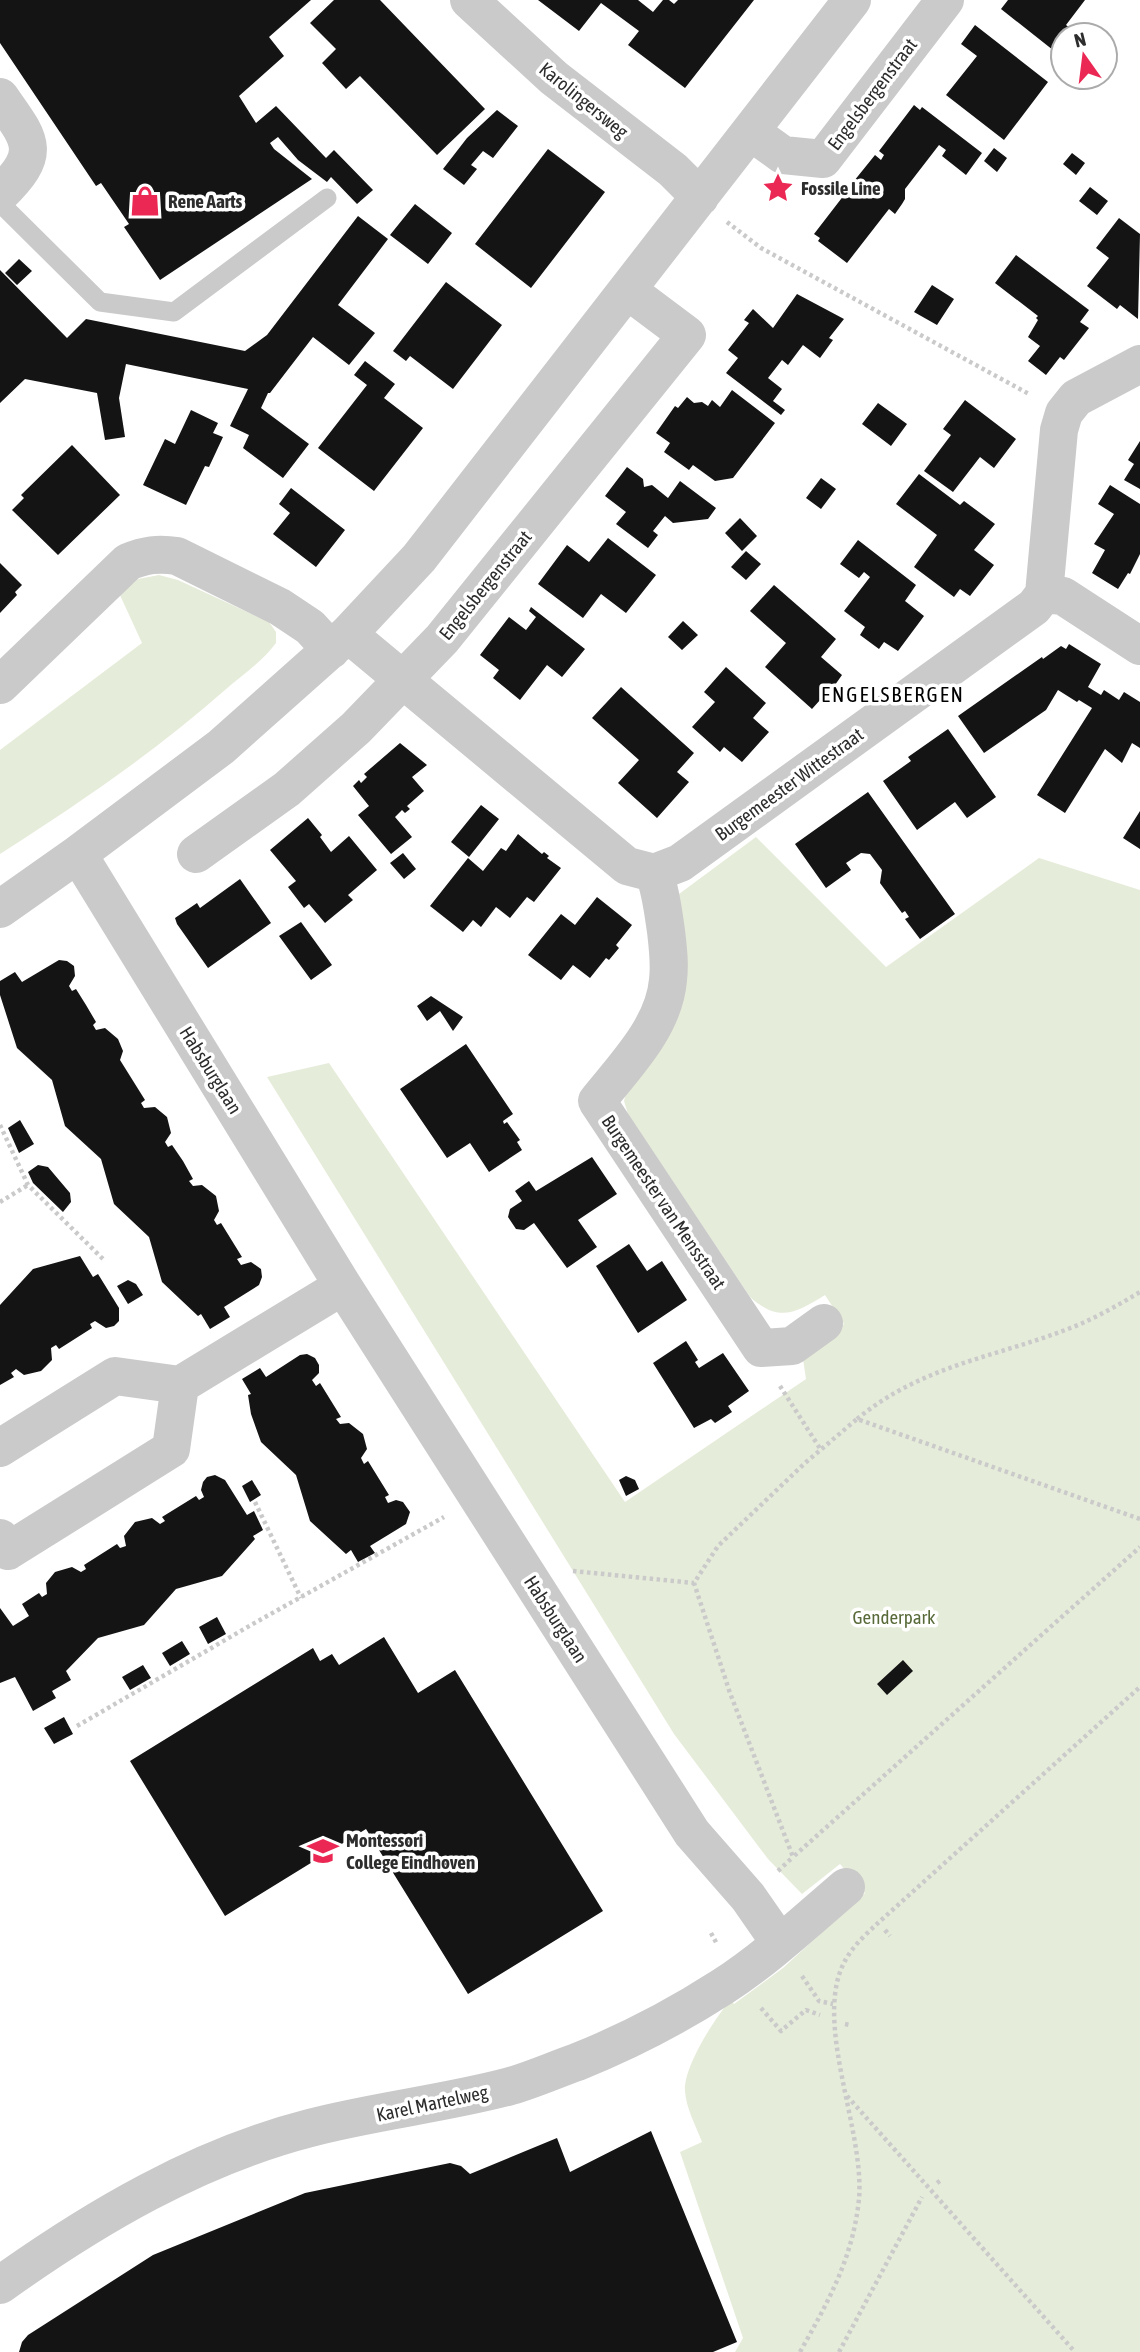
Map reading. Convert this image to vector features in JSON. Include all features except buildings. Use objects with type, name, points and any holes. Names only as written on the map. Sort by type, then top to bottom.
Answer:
[{"type":"street","name":"Karolingersweg","points":[[469,0],[554,78],[673,170],[700,197]]},
{"type":"street","points":[[0,909],[78,855],[221,747],[339,642],[419,558],[852,0]]},
{"type":"street","name":"Engelsbergenstraat","points":[[751,132],[783,155],[823,159],[945,0]]},
{"type":"street","points":[[0,97],[28,143],[28,154],[26,164],[17,178],[0,194]]},
{"type":"street","name":"Engelsbergenstraat","points":[[196,854],[287,789],[356,728],[442,639],[687,335],[627,290]]},
{"type":"street","points":[[1140,364],[1076,398],[1064,413],[1059,430],[1045,594],[1063,596],[1140,646]]},
{"type":"street","points":[[0,685],[128,562],[145,555],[177,556],[280,607],[402,680],[627,866],[654,873]]},
{"type":"street","name":"Burgemeester Wittestraat","points":[[654,873],[680,863],[1023,615],[1045,594]]},
{"type":"street","name":"Habsburglaan","points":[[78,855],[343,1286],[692,1833],[748,1898],[780,1943]]},
{"type":"street","name":"Burgemeester van Mensstraat","points":[[654,873],[659,885],[665,923],[668,983],[659,1014],[646,1039],[597,1101],[761,1348],[792,1346],[824,1323]]},
{"type":"street","points":[[0,1448],[116,1376],[180,1385],[343,1286]]},
{"type":"street","points":[[0,1538],[8,1552],[170,1449],[180,1385]]},
{"type":"street","name":"Karel Martelweg","points":[[0,2285],[114,2210],[174,2179],[239,2152],[309,2128],[508,2087],[579,2061],[648,2029],[723,1987],[846,1887]]},
{"type":"lane","points":[[0,203],[100,302],[174,312],[327,198]]},
{"type":"path","points":[[700,197],[713,212],[761,248],[1064,413]]},
{"type":"path","points":[[0,1125],[28,1185],[105,1261]]},
{"type":"path","points":[[0,1202],[28,1185]]},
{"type":"path","points":[[694,1583],[719,1546],[821,1450],[893,1393],[971,1359],[1078,1325],[1140,1292]]},
{"type":"path","points":[[784,1394],[821,1450]]},
{"type":"path","points":[[857,1419],[1140,1518]]},
{"type":"path","points":[[255,1502],[301,1598]]},
{"type":"path","points":[[77,1726],[448,1514]]},
{"type":"path","points":[[694,1583],[730,1693],[793,1857],[1140,1547]]},
{"type":"path","points":[[572,1571],[694,1583]]},
{"type":"path","points":[[800,2352],[837,2284],[847,2259],[859,2198],[855,2141],[834,2020],[836,1985],[846,1959],[878,1923],[1140,1687]]},
{"type":"path","points":[[885,1930],[890,1936]]},
{"type":"path","points":[[755,2001],[781,2031],[806,2010],[820,2015]]},
{"type":"path","points":[[846,2095],[1075,2352]]},
{"type":"path","points":[[839,2352],[922,2197]]},
{"type":"green space","points":[[159,575],[178,580],[269,622],[276,632],[276,643],[252,668],[144,756],[0,854],[0,750],[142,643],[119,593],[138,579]]},
{"type":"green space","name":"Genderpark","points":[[756,837],[886,967],[1039,858],[1140,890],[1140,2352],[735,2352],[743,2338],[680,2152],[702,2142],[687,2104],[685,2091],[689,2069],[701,2043],[731,2000],[734,2004],[783,1968],[865,1893],[840,1864],[802,1894],[768,1859],[674,1734],[267,1077],[329,1063],[625,1502],[806,1379],[803,1359],[818,1343],[844,1324],[825,1295],[805,1307],[779,1313],[760,1305],[750,1297],[628,1114],[624,1101],[679,894]]},
{"type":"place","name":"Fossile Line","points":[[778,188]]},
{"type":"place","name":"Rene Aarts","points":[[145,201]]},
{"type":"place","name":"Montessori College Eindhoven","points":[[323,1851]]},
{"type":"district","name":"ENGELSBERGEN","points":[[893,694]]}]
